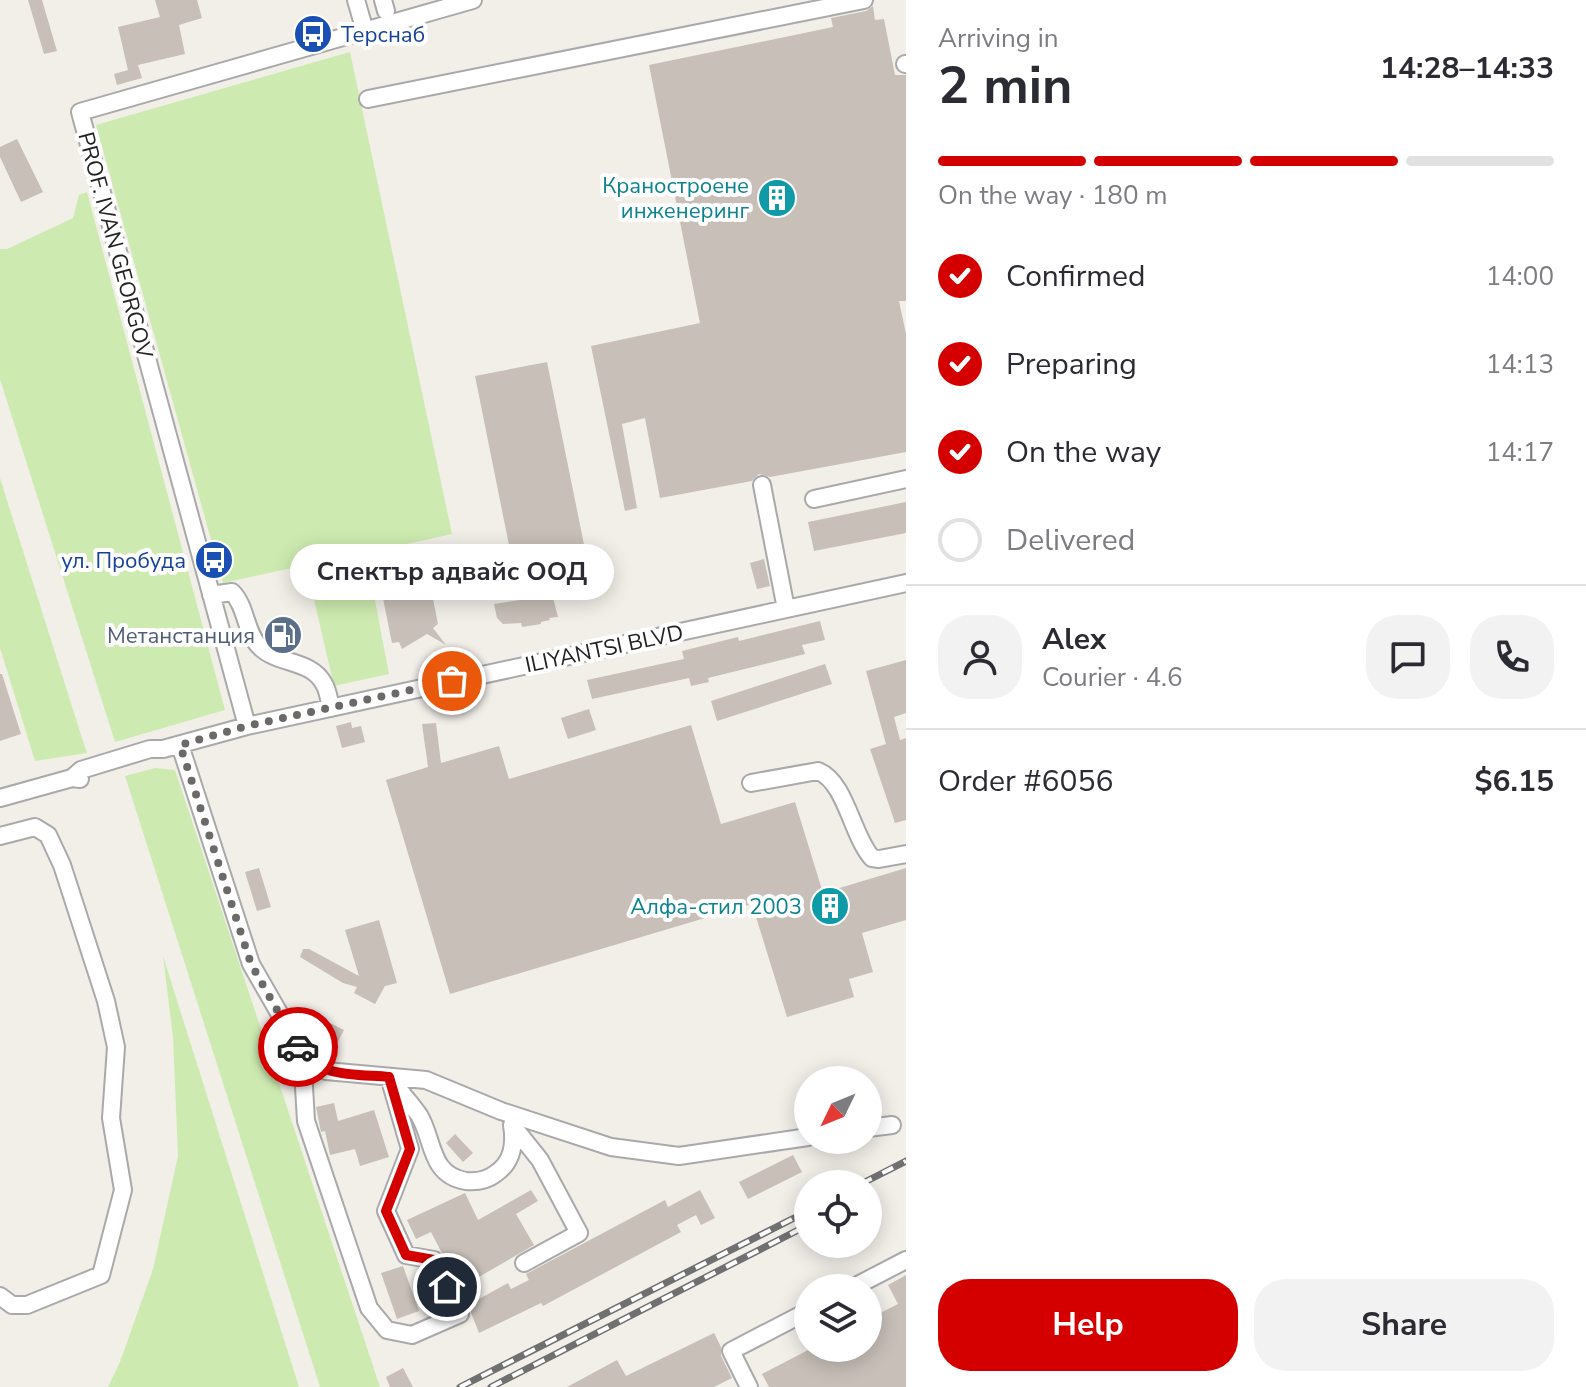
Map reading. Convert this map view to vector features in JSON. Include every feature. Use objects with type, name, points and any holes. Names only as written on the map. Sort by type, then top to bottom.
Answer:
[{"type":"street","points":[[356,0],[365,31]]},
{"type":"street","name":"PROF. IVAN GEORGOV","points":[[247,726],[80,112],[473,0]]},
{"type":"street","points":[[368,99],[864,0]]},
{"type":"street","points":[[814,499],[906,479]]},
{"type":"street","points":[[762,485],[786,609]]},
{"type":"street","name":"ILIYANTSI BLVD","points":[[0,798],[72,778],[81,770],[150,749],[163,749],[247,726],[906,583]]},
{"type":"street","points":[[211,595],[232,592],[238,598],[252,637],[261,649],[282,660],[311,668],[324,684],[331,708]]},
{"type":"street","points":[[180,745],[251,964],[302,1053],[326,1071],[426,1080],[501,1111],[611,1147],[679,1156],[794,1139]]},
{"type":"street","points":[[751,783],[818,771],[824,773],[834,784],[872,858],[906,854]]},
{"type":"street","points":[[0,836],[35,827],[48,835],[62,865],[106,1001],[116,1047],[111,1118],[123,1190],[101,1275],[27,1305],[12,1305],[0,1296]]},
{"type":"street","points":[[302,1053],[306,1121],[369,1308],[387,1330],[412,1335],[460,1314],[434,1260],[406,1255],[386,1211],[410,1149],[389,1077]]},
{"type":"street","points":[[389,1077],[420,1117],[439,1166],[464,1181],[479,1181],[493,1176],[504,1167],[512,1154],[512,1125]]},
{"type":"street","points":[[501,1111],[540,1160],[579,1233],[524,1263]]},
{"type":"street","points":[[882,1126],[892,1125]]},
{"type":"street","points":[[879,1274],[906,1260]]},
{"type":"street","points":[[745,1386],[731,1351],[794,1318]]},
{"type":"green space","points":[[350,52],[452,534],[366,553],[389,674],[334,686],[306,565],[223,583],[96,125]]},
{"type":"green space","points":[[87,192],[225,710],[115,742],[0,379],[0,249],[7,249],[73,218],[79,195]]},
{"type":"green space","points":[[0,478],[87,753],[35,761],[0,648]]},
{"type":"green space","points":[[155,768],[175,770],[380,1387],[320,1387],[125,776]]},
{"type":"green space","points":[[163,956],[299,1387],[108,1387],[153,1269],[178,1156],[173,1038]]},
{"type":"building","points":[[28,0],[42,0],[57,51],[44,54]]},
{"type":"building","points":[[155,0],[197,0],[202,18],[179,25],[185,54],[138,65],[142,78],[117,85],[114,74],[128,70],[118,27],[160,17]]},
{"type":"building","name":"Краностроене инженеринг","points":[[873,6],[875,20],[884,19],[895,75],[906,75],[906,301],[899,301],[906,334],[906,452],[770,477],[759,474],[752,481],[660,498],[645,418],[622,424],[637,508],[625,511],[591,346],[700,323],[649,65],[833,27],[831,18],[866,11]]},
{"type":"building","points":[[17,139],[43,192],[21,202],[0,157],[0,147]]},
{"type":"building","points":[[547,362],[590,574],[549,582],[558,617],[522,627],[521,623],[503,624],[497,618],[494,604],[520,600],[475,376]]},
{"type":"building","points":[[906,502],[906,533],[814,551],[808,522]]},
{"type":"building","points":[[423,549],[438,624],[433,628],[446,645],[427,634],[402,649],[399,642],[392,643],[375,559]]},
{"type":"building","points":[[764,559],[770,586],[757,589],[750,563]]},
{"type":"building","points":[[820,621],[825,640],[802,645],[805,654],[708,678],[709,682],[691,686],[689,678],[592,699],[587,680],[684,659],[682,651]]},
{"type":"building","points":[[906,660],[906,713],[894,717],[900,740],[906,738],[906,820],[895,823],[870,749],[886,744],[866,671]]},
{"type":"building","points":[[825,664],[832,684],[717,721],[711,701]]},
{"type":"building","points":[[0,674],[21,734],[0,741]]},
{"type":"building","points":[[589,709],[596,730],[568,739],[561,718]]},
{"type":"building","points":[[351,722],[352,728],[361,726],[365,742],[342,748],[336,726]]},
{"type":"building","points":[[436,723],[441,763],[499,746],[509,779],[691,725],[721,824],[795,802],[823,893],[906,868],[906,920],[862,933],[873,972],[849,979],[854,997],[787,1017],[752,904],[450,994],[386,780],[428,767],[422,724]]},
{"type":"building","points":[[259,868],[271,907],[257,911],[245,872]]},
{"type":"building","points":[[379,920],[397,983],[385,986],[375,1004],[354,993],[357,987],[343,983],[300,957],[303,949],[309,949],[359,976],[345,930]]},
{"type":"building","points":[[320,1018],[344,1030],[330,1057],[310,1044]]},
{"type":"building","points":[[334,1103],[338,1121],[374,1110],[389,1157],[360,1166],[355,1149],[330,1155],[316,1107]]},
{"type":"building","points":[[455,1134],[473,1153],[463,1162],[446,1143]]},
{"type":"building","points":[[793,1155],[801,1170],[794,1170],[794,1176],[748,1199],[739,1182]]},
{"type":"building","points":[[531,1190],[538,1201],[516,1214],[534,1245],[460,1288],[431,1232],[416,1239],[407,1220],[465,1193],[478,1220]]},
{"type":"building","points":[[700,1190],[715,1218],[701,1225],[696,1215],[677,1225],[681,1232],[543,1306],[541,1303],[479,1333],[468,1305],[508,1283],[511,1289],[529,1280],[526,1274],[665,1200],[668,1207]]},
{"type":"building","points":[[403,1266],[419,1311],[397,1319],[381,1273]]},
{"type":"building","points":[[906,1275],[906,1387],[769,1387],[762,1374],[794,1357],[794,1362],[882,1362],[882,1312],[898,1304],[888,1285]]},
{"type":"building","points":[[714,1333],[732,1378],[714,1387],[567,1387],[617,1360],[626,1376]]},
{"type":"building","points":[[403,1368],[413,1387],[390,1387],[386,1377]]},
{"type":"railway","points":[[882,1173],[906,1161]]},
{"type":"railway","points":[[460,1387],[794,1218]]},
{"type":"railway","points":[[491,1387],[794,1232]]},
{"type":"way so far","points":[[298,1047],[251,964],[180,745],[247,726],[452,681]]},
{"type":"place","name":"Терснаб","points":[[313,34]]},
{"type":"place","name":"Краностроене инженеринг","points":[[777,198]]},
{"type":"place","name":"ул. Пробуда","points":[[214,560]]},
{"type":"place","name":"Метанстанция","points":[[283,635]]},
{"type":"place","name":"Спектър адвайс ООД","points":[[452,681]]},
{"type":"place","name":"Алфа-стил 2003","points":[[830,906]]},
{"type":"route","points":[[298,1047],[326,1071],[389,1077],[410,1149],[386,1211],[406,1255],[434,1260],[447,1287]]}]
